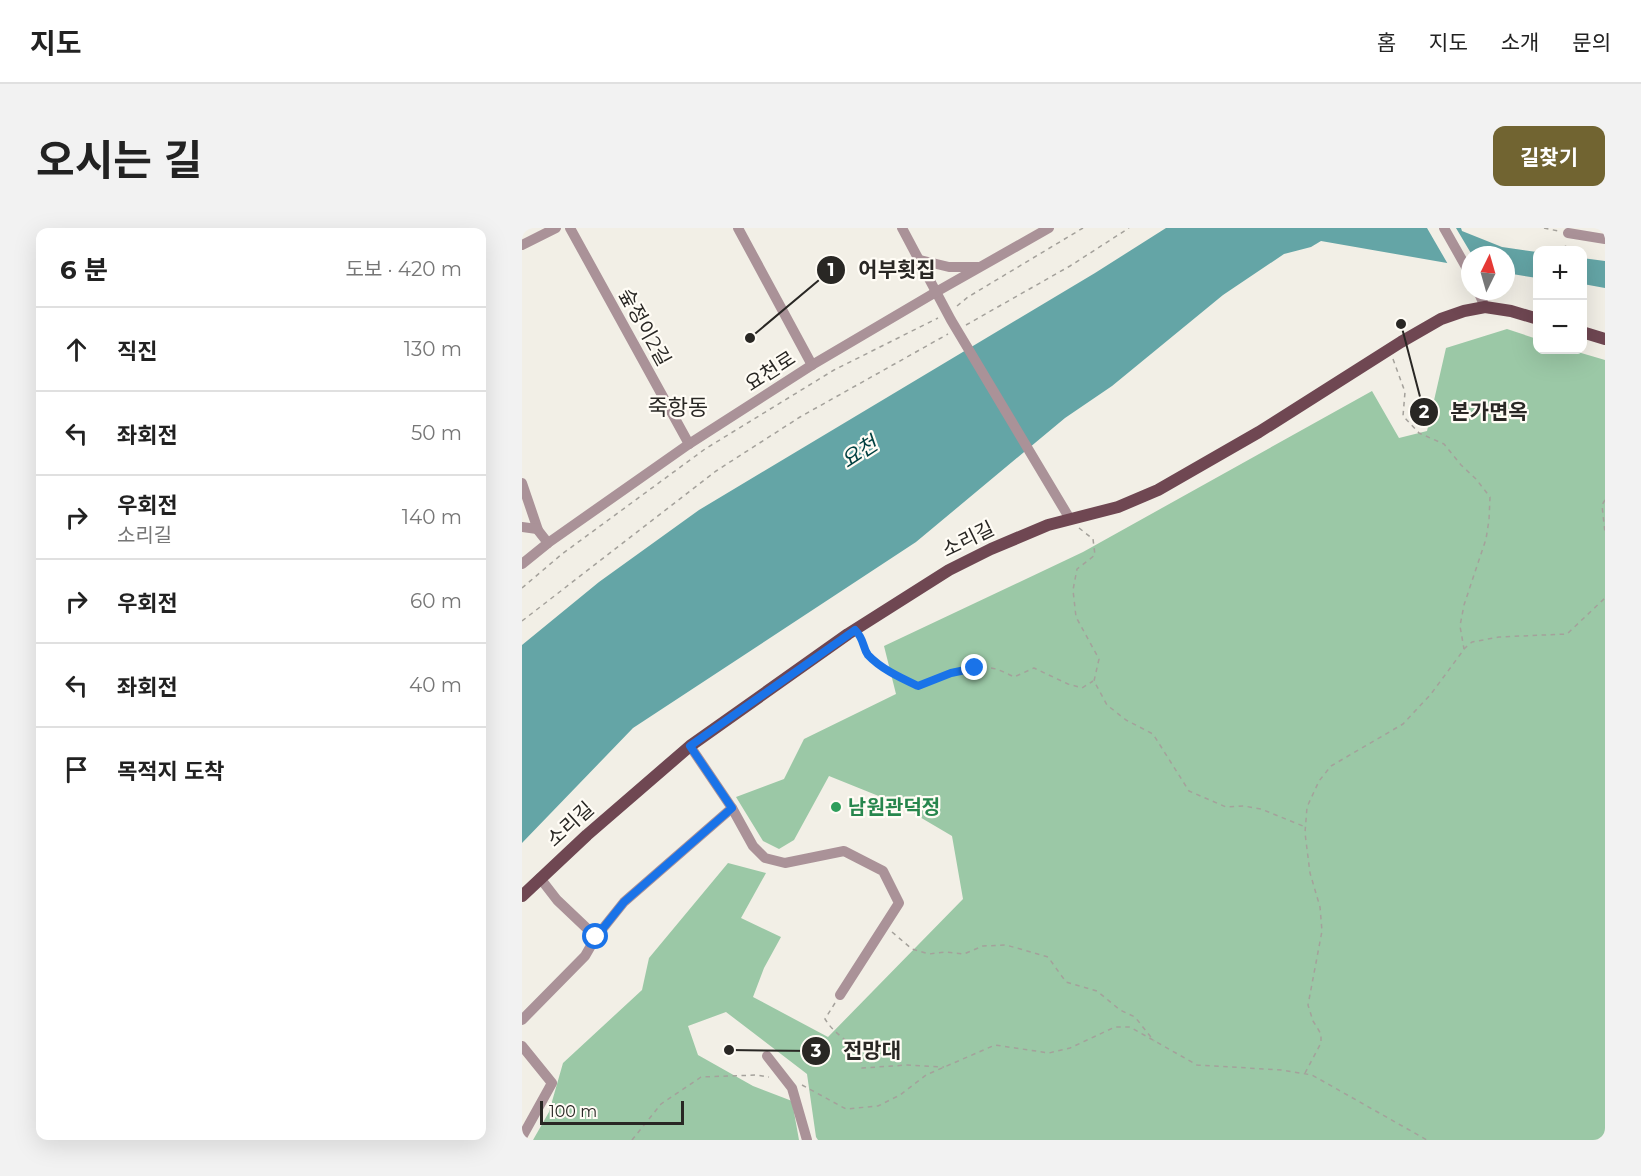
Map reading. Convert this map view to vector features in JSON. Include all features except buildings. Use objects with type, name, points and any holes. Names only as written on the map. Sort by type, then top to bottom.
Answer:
[{"type":"main road","points":[[1485,307],[1533,318]]},
{"type":"main road","name":"소리길","points":[[522,896],[626,800],[690,746],[855,630],[959,565],[1022,535],[1070,519],[1118,507],[1158,489],[1259,432],[1441,319],[1485,307]]},
{"type":"main road","points":[[1587,334],[1605,339]]},
{"type":"street","points":[[522,246],[556,228]]},
{"type":"street","name":"숲정이2길","points":[[570,228],[689,444]]},
{"type":"street","points":[[738,228],[812,365]]},
{"type":"street","points":[[902,228],[950,317],[1070,519]]},
{"type":"street","name":"요천로","points":[[522,564],[548,543],[689,444],[812,365],[1049,228]]},
{"type":"street","points":[[1444,228],[1461,258]]},
{"type":"street","points":[[1568,235],[1605,239]]},
{"type":"street","points":[[920,260],[949,267],[981,267]]},
{"type":"street","points":[[1482,300],[1485,307]]},
{"type":"street","points":[[522,483],[538,530],[548,543]]},
{"type":"street","points":[[522,527],[538,530]]},
{"type":"street","points":[[690,746],[732,808],[753,846],[765,858],[785,863],[844,851],[883,871],[898,903],[840,995]]},
{"type":"street","points":[[522,1020],[585,956],[596,937],[624,902],[732,808]]},
{"type":"street","points":[[540,878],[557,900],[596,937]]},
{"type":"street","points":[[522,1046],[552,1083],[522,1137]]},
{"type":"street","points":[[767,1056],[792,1088],[807,1140]]},
{"type":"path","points":[[522,588],[562,554],[705,449],[834,370],[950,317],[968,297],[1083,228]]},
{"type":"path","points":[[966,324],[1070,266],[1129,228]]},
{"type":"path","points":[[1544,228],[1568,235],[1566,246]]},
{"type":"path","points":[[522,621],[716,471],[800,417],[948,334]]},
{"type":"path","points":[[1389,350],[1406,392],[1403,416],[1419,433],[1444,444],[1490,496],[1490,520],[1486,539],[1464,605],[1460,626],[1464,650]]},
{"type":"path","points":[[1605,500],[1602,505],[1605,533]]},
{"type":"path","points":[[1070,519],[1093,539],[1095,555],[1077,569],[1073,590],[1076,618],[1099,659],[1094,681],[1107,705],[1126,720],[1153,734],[1189,791],[1226,807],[1261,809],[1305,826]]},
{"type":"path","points":[[1305,1074],[1322,1043],[1321,1034],[1313,1021],[1308,1005],[1322,931],[1305,826],[1307,807],[1318,781],[1331,766],[1403,724],[1431,694],[1472,642],[1499,637],[1567,634],[1605,598]]},
{"type":"path","points":[[855,630],[862,636],[867,653],[899,677],[918,686],[951,673],[975,668],[995,669],[1014,677],[1034,668],[1082,688],[1094,681]]},
{"type":"path","points":[[884,925],[912,949],[929,954],[946,952],[964,954],[983,946],[1006,945],[1048,957],[1066,982],[1097,991],[1120,1010],[1135,1017],[1155,1042]]},
{"type":"path","points":[[840,995],[825,1019],[831,1030],[844,1037],[860,1056],[862,1068],[907,1065],[945,1066]]},
{"type":"path","points":[[801,1085],[846,1109],[878,1106],[900,1095],[927,1075],[995,1045],[1049,1053],[1070,1048],[1115,1027],[1130,1027],[1197,1065],[1282,1070],[1312,1075],[1427,1140]]},
{"type":"path","points":[[632,1140],[661,1104],[701,1077],[757,1075],[784,1079]]},
{"type":"green space","points":[[1507,329],[1533,338],[1533,354],[1585,354],[1605,360],[1605,1140],[818,1140],[807,1074],[726,1012],[688,1026],[698,1055],[753,1086],[792,1101],[799,1140],[533,1140],[549,1112],[563,1063],[642,990],[649,958],[728,863],[766,873],[741,918],[781,937],[764,968],[753,997],[828,1037],[963,899],[952,836],[896,803],[829,776],[794,840],[779,849],[763,841],[736,797],[784,779],[804,739],[896,694],[884,646],[1083,552],[1372,391],[1399,438],[1427,431],[1446,348]]},
{"type":"water","name":"요천","points":[[1166,228],[1461,228],[1462,231],[1500,246],[1461,246],[1461,265],[1321,241],[1311,247],[1284,254],[1223,295],[1112,386],[1065,418],[916,542],[633,728],[522,843],[522,645],[599,582],[699,510],[1095,273]]},
{"type":"water","points":[[1515,249],[1533,251],[1533,277],[1515,274]]},
{"type":"water","points":[[1587,259],[1605,261],[1605,288],[1587,285]]},
{"type":"pier","points":[[1427,228],[1456,228],[1467,246],[1461,246],[1461,268],[1449,266]]},
{"type":"place","name":"본가면옥","points":[[1401,324]]},
{"type":"place","name":"어부횟집","points":[[750,338]]},
{"type":"place","name":"남원관덕정","points":[[836,807]]},
{"type":"place","name":"전망대","points":[[729,1050]]},
{"type":"district","name":"죽항동","points":[[678,407]]},
{"type":"route","points":[[596,937],[624,902],[732,808],[690,746],[855,630],[862,636],[867,653],[882,666],[918,686],[951,673],[975,668]]}]
